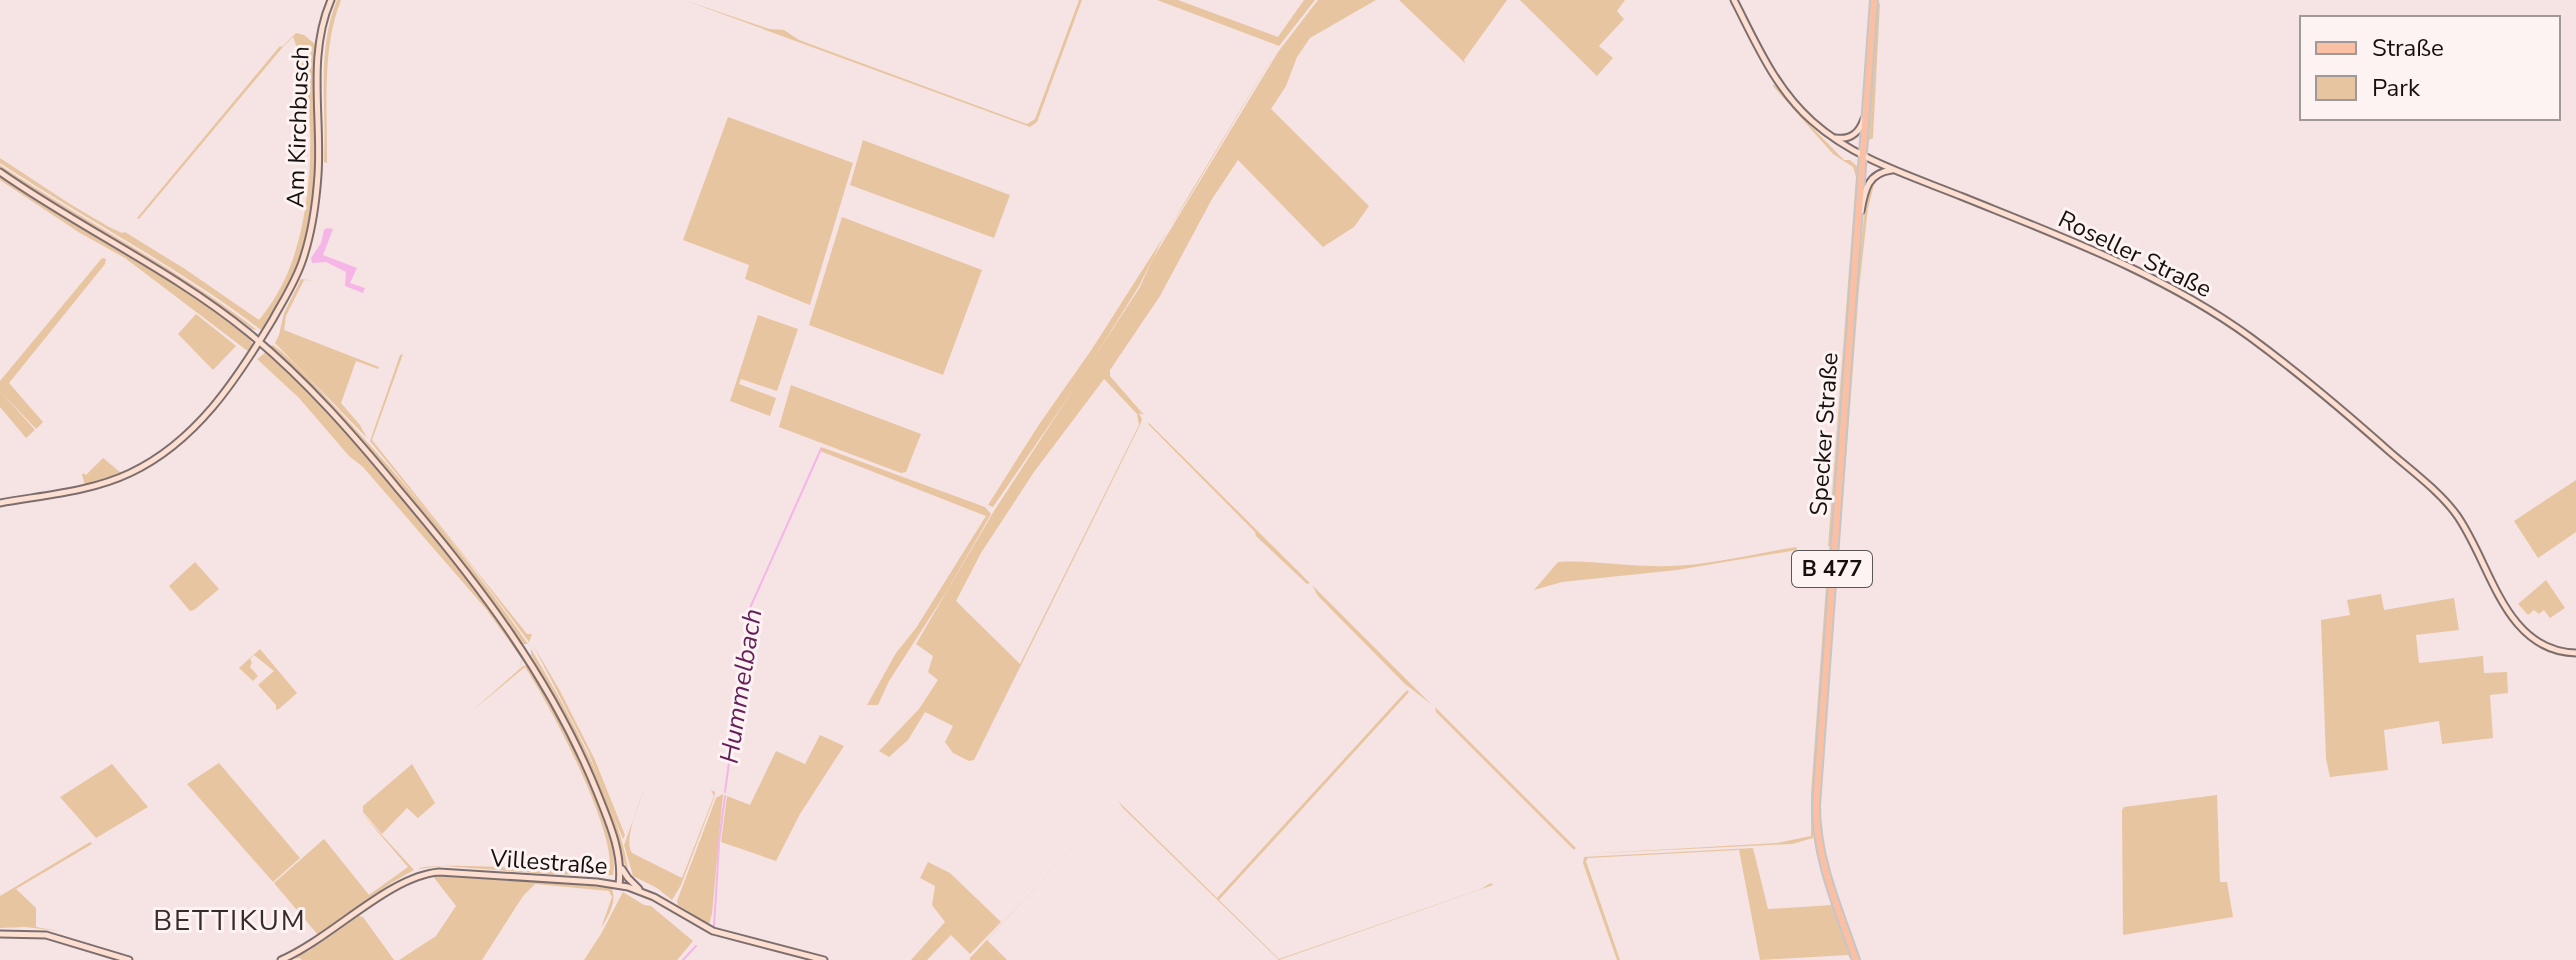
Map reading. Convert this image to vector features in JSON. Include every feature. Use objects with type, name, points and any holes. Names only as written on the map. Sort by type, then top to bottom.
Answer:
[{"type":"main road","name":"Specker Straße","points":[[1856,960],[1822,860],[1816,806],[1874,0]]},
{"type":"street","name":"Am Kirchbusch","points":[[0,503],[90,487],[142,467],[172,448],[195,427],[251,358],[293,283],[310,232],[319,156],[318,53],[331,0]]},
{"type":"street","name":"Roseller Straße","points":[[1734,0],[1780,85],[1808,117],[1832,137],[1895,170],[2131,267],[2191,299],[2251,338],[2326,396],[2447,504],[2461,523],[2513,617],[2540,644],[2561,652],[2576,653]]},
{"type":"street","points":[[1832,137],[1846,139],[1856,134],[1868,103]]},
{"type":"street","points":[[1858,236],[1864,193],[1869,182],[1877,173],[1895,170]]},
{"type":"street","points":[[0,172],[58,211],[192,290],[260,342],[313,391],[442,541],[510,630],[550,693],[576,744],[605,813],[620,865],[643,892]]},
{"type":"street","points":[[619,885],[620,865]]},
{"type":"street","name":"Villestraße","points":[[281,960],[315,943],[400,884],[426,873],[619,885],[643,892],[713,931],[824,960]]},
{"type":"street","points":[[0,934],[46,935],[129,960]]},
{"type":"green space","points":[[337,0],[341,0],[328,59],[327,163],[324,162],[324,59]]},
{"type":"green space","points":[[684,0],[769,29],[784,30],[799,40],[1027,124],[1035,119],[1079,0],[1082,0],[1037,122],[1030,127]]},
{"type":"green space","points":[[1157,0],[1178,0],[1278,37],[1304,0],[1315,0],[1279,46]]},
{"type":"green space","points":[[1318,0],[1376,0],[1310,38],[1271,109],[1369,206],[1354,227],[1323,247],[1238,160],[1212,199],[1160,296],[1110,370],[1110,376],[1144,415],[1139,413],[1142,419],[1140,425],[974,760],[969,761],[953,753],[945,742],[953,726],[925,712],[908,740],[889,757],[879,751],[919,709],[938,680],[928,672],[933,656],[916,644],[994,511],[1140,287],[1152,260],[1278,52]],"holes":[[[1104,379],[1137,414],[1139,425],[1020,664],[956,601],[981,553],[1034,472]]]},
{"type":"green space","points":[[1399,0],[1507,0],[1464,60],[1465,63]]},
{"type":"green space","points":[[1520,0],[1625,0],[1617,11],[1624,19],[1599,46],[1613,58],[1597,76]]},
{"type":"green space","points":[[1880,3],[1873,138],[1869,140],[1877,5]]},
{"type":"green space","points":[[296,33],[304,35],[316,45],[317,152],[313,207],[301,261],[291,286],[261,330],[198,285],[0,163],[0,158],[70,204],[109,227],[125,232],[259,320],[290,267],[298,242],[308,184],[310,121],[307,91],[293,37],[137,218],[280,46]]},
{"type":"green space","points":[[1279,46],[1189,197],[1170,227]]},
{"type":"green space","points":[[1772,85],[1844,160],[1850,160],[1859,168],[1832,543],[1828,547],[1856,177],[1853,167],[1833,154]]},
{"type":"green space","points":[[728,117],[853,163],[810,305],[745,279],[749,265],[683,240]]},
{"type":"green space","points":[[863,140],[1010,195],[994,238],[850,185]]},
{"type":"green space","points":[[0,165],[195,286],[257,330],[31,189],[0,169]]},
{"type":"green space","points":[[0,176],[193,295],[250,339],[253,346],[248,351],[245,349],[125,258],[80,233],[0,180]]},
{"type":"green space","points":[[1876,177],[1868,208],[1859,289],[1835,604],[1832,601],[1847,382],[1865,207],[1870,184]]},
{"type":"green space","points":[[842,217],[982,270],[943,375],[809,325]]},
{"type":"green space","points":[[1170,227],[1139,286],[1082,377],[993,507],[988,505],[1092,349]]},
{"type":"green space","points":[[102,258],[106,259],[105,264],[9,383],[43,422],[36,429],[1,392],[35,430],[26,438],[0,407],[0,381]]},
{"type":"green space","points":[[301,279],[314,281],[304,280],[286,316],[284,330],[379,367],[356,361],[341,403],[367,438],[275,343],[284,313]]},
{"type":"green space","points":[[196,314],[236,346],[213,370],[178,334]]},
{"type":"green space","points":[[758,315],[798,329],[777,391],[741,379],[739,384],[776,398],[770,416],[730,401]]},
{"type":"green space","points":[[273,345],[307,376],[413,494],[528,644],[523,644],[475,577],[388,471]]},
{"type":"green space","points":[[266,352],[371,459],[435,536],[524,657],[519,668],[522,659],[486,609],[363,467],[349,456],[299,398],[257,359]]},
{"type":"green space","points":[[403,354],[372,440],[527,634],[532,634],[529,642],[476,571],[370,441],[400,355]]},
{"type":"green space","points":[[791,385],[921,434],[906,472],[901,473],[779,427]]},
{"type":"green space","points":[[1149,423],[1310,583],[1307,584],[1256,536]]},
{"type":"green space","points":[[821,447],[985,507],[991,514],[947,591],[889,681],[878,705],[867,705],[896,653],[916,628],[986,516],[820,451]]},
{"type":"green space","points":[[103,458],[121,473],[85,485],[83,473],[86,475]]},
{"type":"green space","points":[[2576,480],[2576,532],[2538,558],[2514,521]]},
{"type":"green space","points":[[1796,547],[1797,550],[1677,570],[1562,582],[1534,590],[1558,562],[1671,566],[1707,563]]},
{"type":"green space","points":[[1812,551],[1823,558],[1830,568],[1813,838],[1792,844],[1584,854],[1777,843],[1811,836],[1811,793],[1827,572],[1824,560]]},
{"type":"green space","points":[[195,562],[219,589],[190,611],[169,586]]},
{"type":"green space","points":[[2546,580],[2565,608],[2550,618],[2544,610],[2539,614],[2534,610],[2528,615],[2518,604]]},
{"type":"green space","points":[[1312,585],[1431,704],[1405,684],[1318,596]]},
{"type":"green space","points":[[2381,594],[2384,610],[2454,598],[2459,630],[2416,635],[2419,663],[2483,656],[2484,673],[2507,672],[2508,693],[2490,695],[2493,738],[2442,744],[2439,721],[2384,730],[2388,770],[2330,777],[2326,759],[2321,620],[2350,615],[2347,600]]},
{"type":"green space","points":[[533,645],[595,760],[625,835],[623,839],[588,751]]},
{"type":"green space","points":[[260,649],[297,693],[276,710],[276,705],[258,685],[274,671],[254,655],[250,659],[250,667],[258,676],[253,681],[239,668]]},
{"type":"green space","points":[[531,649],[576,729],[604,790],[624,849],[629,876],[591,770],[531,655]]},
{"type":"green space","points":[[529,665],[597,798],[613,853],[613,875],[548,874],[445,866],[605,873],[610,869],[602,824],[591,796],[550,709],[525,667],[472,711],[523,666]]},
{"type":"green space","points":[[1407,690],[1409,692],[1219,900],[1279,959],[1491,883],[1493,885],[1279,960],[1118,801],[1217,898]]},
{"type":"green space","points":[[1435,707],[1576,848],[1574,850],[1436,712]]},
{"type":"green space","points":[[820,735],[844,746],[800,814],[776,861],[721,842],[727,796],[750,805],[776,751],[805,764]]},
{"type":"green space","points":[[219,763],[300,858],[273,882],[187,784]]},
{"type":"green space","points":[[112,764],[148,807],[96,838],[60,797]]},
{"type":"green space","points":[[412,764],[435,803],[418,818],[407,808],[382,834],[363,812],[363,806]]},
{"type":"green space","points":[[711,790],[715,792],[714,798],[681,885],[672,900],[633,876],[624,845],[635,816],[630,837],[632,853],[682,878],[714,796]]},
{"type":"green space","points":[[723,794],[709,924],[678,905],[677,901],[716,798]]},
{"type":"green space","points":[[2217,795],[2220,882],[2227,882],[2233,917],[2123,935],[2124,807]]},
{"type":"green space","points":[[1113,803],[987,940],[1007,960],[970,960],[970,958]]},
{"type":"green space","points":[[360,811],[414,870],[318,935],[274,883],[324,839],[369,895],[408,867]]},
{"type":"green space","points":[[90,842],[92,844],[16,889],[36,908],[36,927],[59,931],[0,928],[0,896]]},
{"type":"green space","points":[[1753,848],[1768,909],[1832,905],[1829,893],[1854,960],[1848,955],[1760,960],[1739,850],[1588,858],[1586,861],[1620,960],[1617,960],[1583,863],[1584,857]]},
{"type":"green space","points":[[928,862],[950,873],[1001,922],[970,954],[951,935],[927,960],[911,960],[945,922],[932,905],[935,886],[920,878]]},
{"type":"green space","points":[[432,875],[608,887],[612,889],[613,904],[601,928],[612,897],[609,891],[535,884],[523,896],[482,960],[399,960],[436,936],[456,906]]},
{"type":"green space","points":[[623,892],[651,906],[693,941],[677,960],[584,960]]},
{"type":"green space","points":[[359,916],[363,917],[394,960],[288,960],[310,950]]},
{"type":"shaded area","points":[[327,228],[333,229],[323,255],[357,268],[350,283],[365,288],[363,293],[345,286],[346,272],[326,262],[312,263],[311,258]]},
{"type":"waterway","name":"Hummelbach","points":[[725,792],[750,608],[821,449]]},
{"type":"waterway","name":"Hummelbach","points":[[719,842],[725,796]]},
{"type":"waterway","name":"Hummelbach","points":[[714,927],[719,844]]},
{"type":"waterway","name":"Hummelbach","points":[[683,960],[696,946]]},
{"type":"district","name":"BETTIKUM","points":[[230,921]]}]
